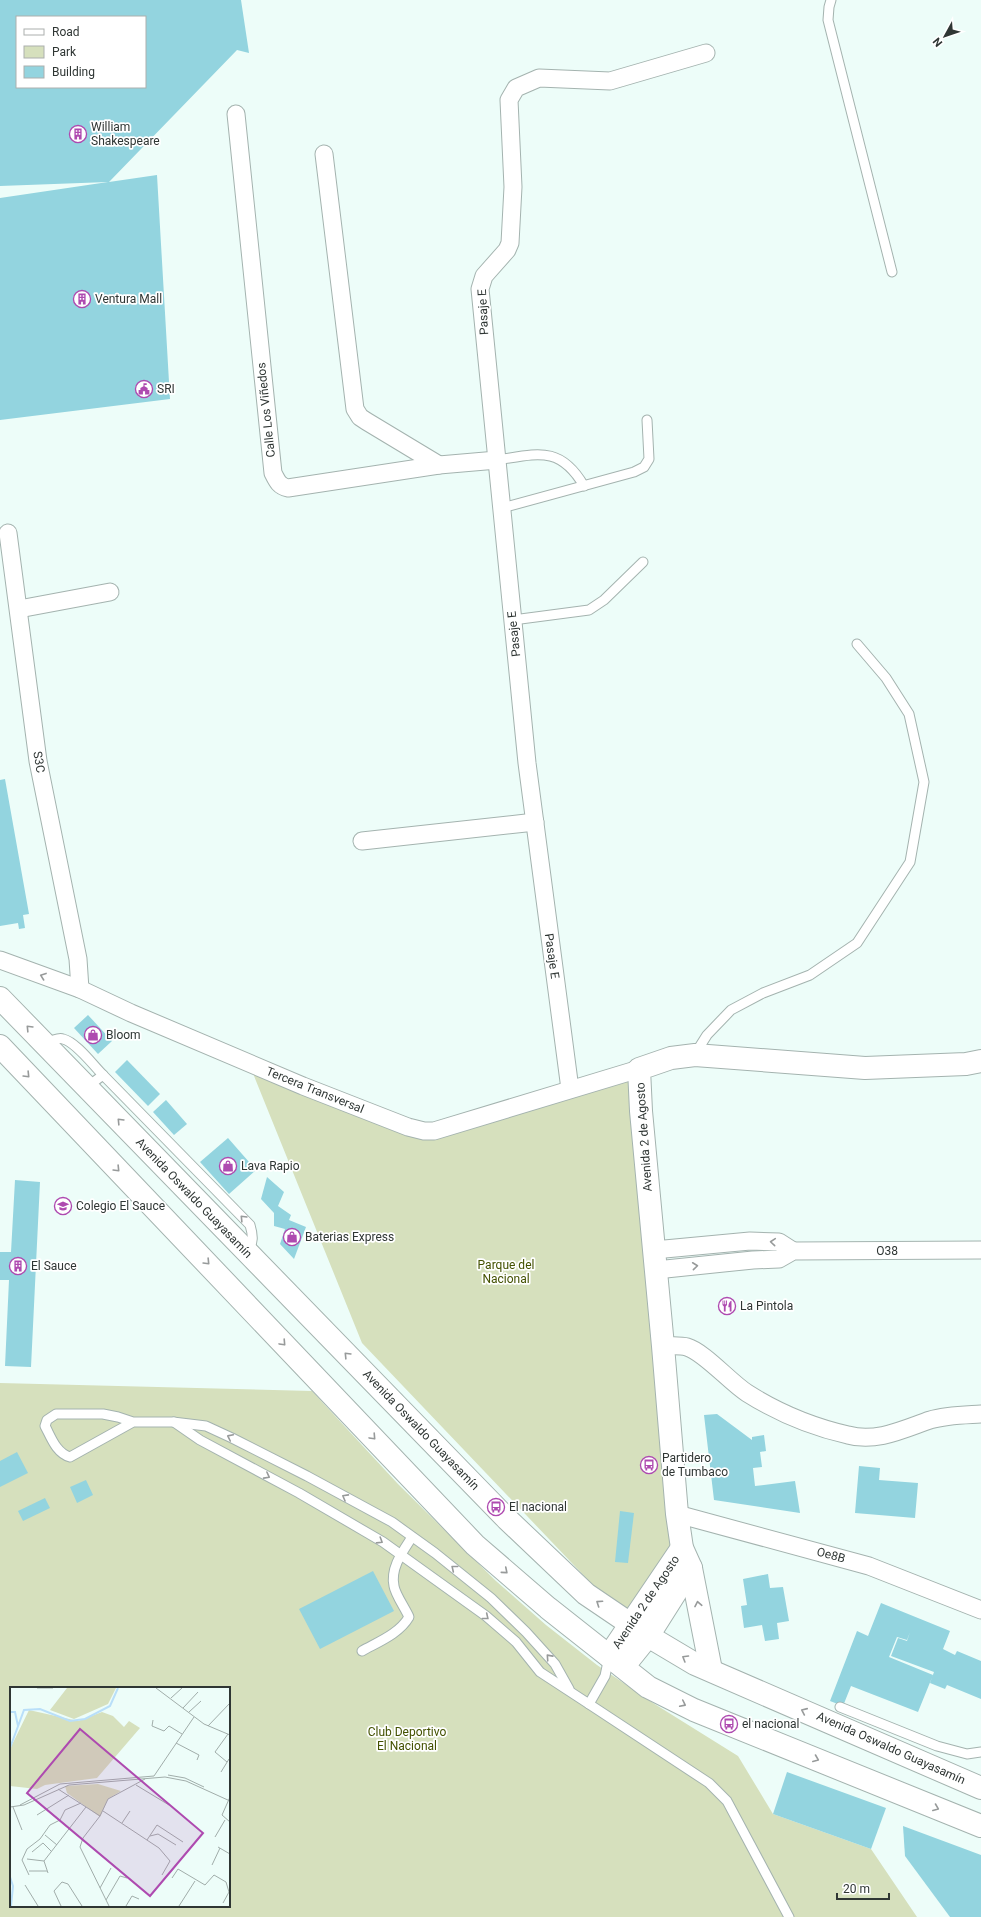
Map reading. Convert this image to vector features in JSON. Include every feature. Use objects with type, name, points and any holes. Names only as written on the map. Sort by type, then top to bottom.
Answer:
[{"type":"main road","name":"Avenida Oswaldo Guayasamín","points":[[0,998],[45,1044],[95,1081],[247,1252],[507,1519],[586,1594],[695,1664],[981,1788]]},
{"type":"main road","points":[[0,1046],[475,1545],[613,1666],[648,1687],[694,1710],[981,1826]]},
{"type":"main road","name":"Avenida 2 de Agosto","points":[[613,1666],[640,1630],[691,1568],[682,1548],[677,1514],[641,1111],[639,1069],[671,1058],[695,1055],[865,1068],[966,1064],[981,1061]]},
{"type":"main road","name":"Avenida 2 de Agosto","points":[[640,1630],[682,1548]]},
{"type":"main road","points":[[691,1568],[711,1670]]},
{"type":"street","name":"Pasaje E","points":[[570,1089],[527,763],[480,289],[484,276],[507,250],[510,244],[513,187],[509,100],[516,88],[539,78],[610,80],[706,53]]},
{"type":"street","name":"Calle Los Viñedos","points":[[236,114],[273,472],[278,483],[282,487],[288,488],[439,465],[497,460]]},
{"type":"street","points":[[324,154],[355,409],[360,417],[366,421],[439,465]]},
{"type":"street","name":"S3C","points":[[8,533],[38,761],[78,959],[80,989]]},
{"type":"street","points":[[18,609],[110,592]]},
{"type":"street","points":[[362,841],[535,822]]},
{"type":"street","name":"Tercera Transversal","points":[[0,960],[80,989],[131,1013],[303,1086],[408,1127],[424,1131],[434,1131],[639,1069]]},
{"type":"street","name":"O38","points":[[655,1260],[779,1259],[793,1252],[981,1250]]},
{"type":"street","points":[[663,1346],[680,1345],[689,1348],[700,1354],[746,1392],[762,1401],[796,1418],[850,1436],[874,1437],[906,1430],[931,1420],[959,1415],[981,1414]]},
{"type":"street","name":"Oe8B","points":[[677,1514],[869,1566],[981,1610]]},
{"type":"lane","points":[[831,0],[828,20],[892,272]]},
{"type":"lane","points":[[502,508],[634,472],[644,467],[649,459],[647,420]]},
{"type":"lane","points":[[497,460],[536,454],[549,455],[566,462],[576,472],[584,486]]},
{"type":"lane","points":[[513,620],[589,610],[604,600],[643,562]]},
{"type":"lane","points":[[695,1055],[707,1035],[731,1010],[763,993],[810,974],[857,943],[910,862],[924,782],[909,714],[886,678],[857,644]]},
{"type":"lane","points":[[133,1422],[70,1457],[63,1455],[45,1426],[47,1420],[56,1414],[103,1414],[118,1416],[133,1422],[173,1422],[206,1426],[232,1438],[392,1522],[435,1553],[491,1598],[521,1627],[555,1664],[569,1690]]},
{"type":"lane","points":[[173,1422],[200,1440],[305,1497],[401,1554],[486,1616],[516,1642],[540,1672],[709,1783],[727,1801],[789,1917]]},
{"type":"lane","points":[[362,1651],[396,1632],[405,1624],[409,1617],[394,1587],[394,1574],[401,1554],[412,1537]]},
{"type":"lane","points":[[589,1704],[613,1666]]},
{"type":"lane","points":[[840,1707],[937,1746],[967,1754],[981,1752]]},
{"type":"green space","name":"Parque del Nacional","points":[[649,1064],[645,1079],[682,1544],[631,1625],[362,1343],[250,1066],[424,1135]]},
{"type":"green space","name":"Club Deportivo El Nacional","points":[[0,1383],[312,1391],[398,1484],[496,1581],[546,1625],[597,1665],[653,1703],[738,1756],[773,1814],[871,1849],[917,1917],[0,1917]]},
{"type":"building","points":[[0,0],[241,0],[249,53],[237,50],[109,182],[157,175],[170,399],[0,420],[0,198],[108,182],[0,186]]},
{"type":"building","points":[[5,779],[29,914],[23,915],[25,928],[19,929],[18,923],[0,926],[0,780]]},
{"type":"building","name":"Bloom","points":[[88,1015],[112,1041],[98,1054],[74,1028]]},
{"type":"building","points":[[127,1060],[160,1094],[148,1106],[115,1072]]},
{"type":"building","points":[[166,1100],[187,1124],[174,1135],[153,1112]]},
{"type":"building","name":"Lava Rapio","points":[[228,1138],[256,1170],[229,1194],[200,1162]]},
{"type":"building","points":[[267,1177],[284,1192],[278,1206],[291,1215],[289,1220],[306,1227],[294,1259],[280,1244],[285,1229],[274,1226],[274,1213],[261,1199]]},
{"type":"building","name":"El Sauce","points":[[15,1180],[40,1182],[31,1367],[5,1366],[9,1280],[0,1280],[0,1252],[11,1252]]},
{"type":"building","points":[[717,1414],[752,1440],[752,1437],[764,1435],[766,1451],[760,1452],[762,1467],[753,1468],[755,1486],[795,1481],[800,1513],[714,1500],[704,1415]]},
{"type":"building","points":[[17,1452],[28,1473],[0,1487],[0,1461]]},
{"type":"building","points":[[859,1466],[880,1468],[879,1480],[918,1483],[915,1518],[855,1513]]},
{"type":"building","points":[[86,1480],[93,1495],[77,1503],[70,1487]]},
{"type":"building","points":[[45,1498],[50,1508],[23,1521],[18,1511]]},
{"type":"building","points":[[620,1511],[634,1513],[628,1563],[615,1562]]},
{"type":"building","points":[[373,1571],[394,1611],[320,1649],[299,1609]]},
{"type":"building","points":[[768,1574],[770,1588],[783,1587],[789,1621],[777,1623],[779,1639],[765,1641],[762,1625],[744,1628],[741,1606],[747,1605],[743,1579]]},
{"type":"building","points":[[881,1603],[950,1631],[943,1649],[955,1655],[957,1651],[981,1661],[981,1699],[947,1685],[945,1689],[930,1683],[932,1677],[918,1712],[851,1686],[843,1706],[830,1701],[857,1631],[868,1636]],"holes":[[[910,1632],[907,1641],[898,1638],[891,1656],[934,1672],[933,1675],[889,1657],[897,1637],[907,1640]]]},
{"type":"building","points":[[787,1772],[886,1808],[871,1849],[773,1814]]},
{"type":"building","points":[[903,1826],[981,1855],[981,1917],[950,1917],[905,1856]]},
{"type":"place","name":"William Shakespeare","points":[[78,134]]},
{"type":"place","name":"Ventura Mall","points":[[82,299]]},
{"type":"place","name":"SRI","points":[[144,389]]},
{"type":"place","name":"Bloom","points":[[93,1035]]},
{"type":"place","name":"Lava Rapio","points":[[228,1166]]},
{"type":"place","name":"Colegio El Sauce","points":[[63,1206]]},
{"type":"place","name":"Baterias Express","points":[[292,1237]]},
{"type":"place","name":"El Sauce","points":[[18,1266]]},
{"type":"place","name":"La Pintola","points":[[727,1306]]},
{"type":"place","name":"Partidero de Tumbaco","points":[[649,1465]]},
{"type":"place","name":"El nacional","points":[[496,1507]]},
{"type":"place","name":"el nacional","points":[[729,1724]]}]
